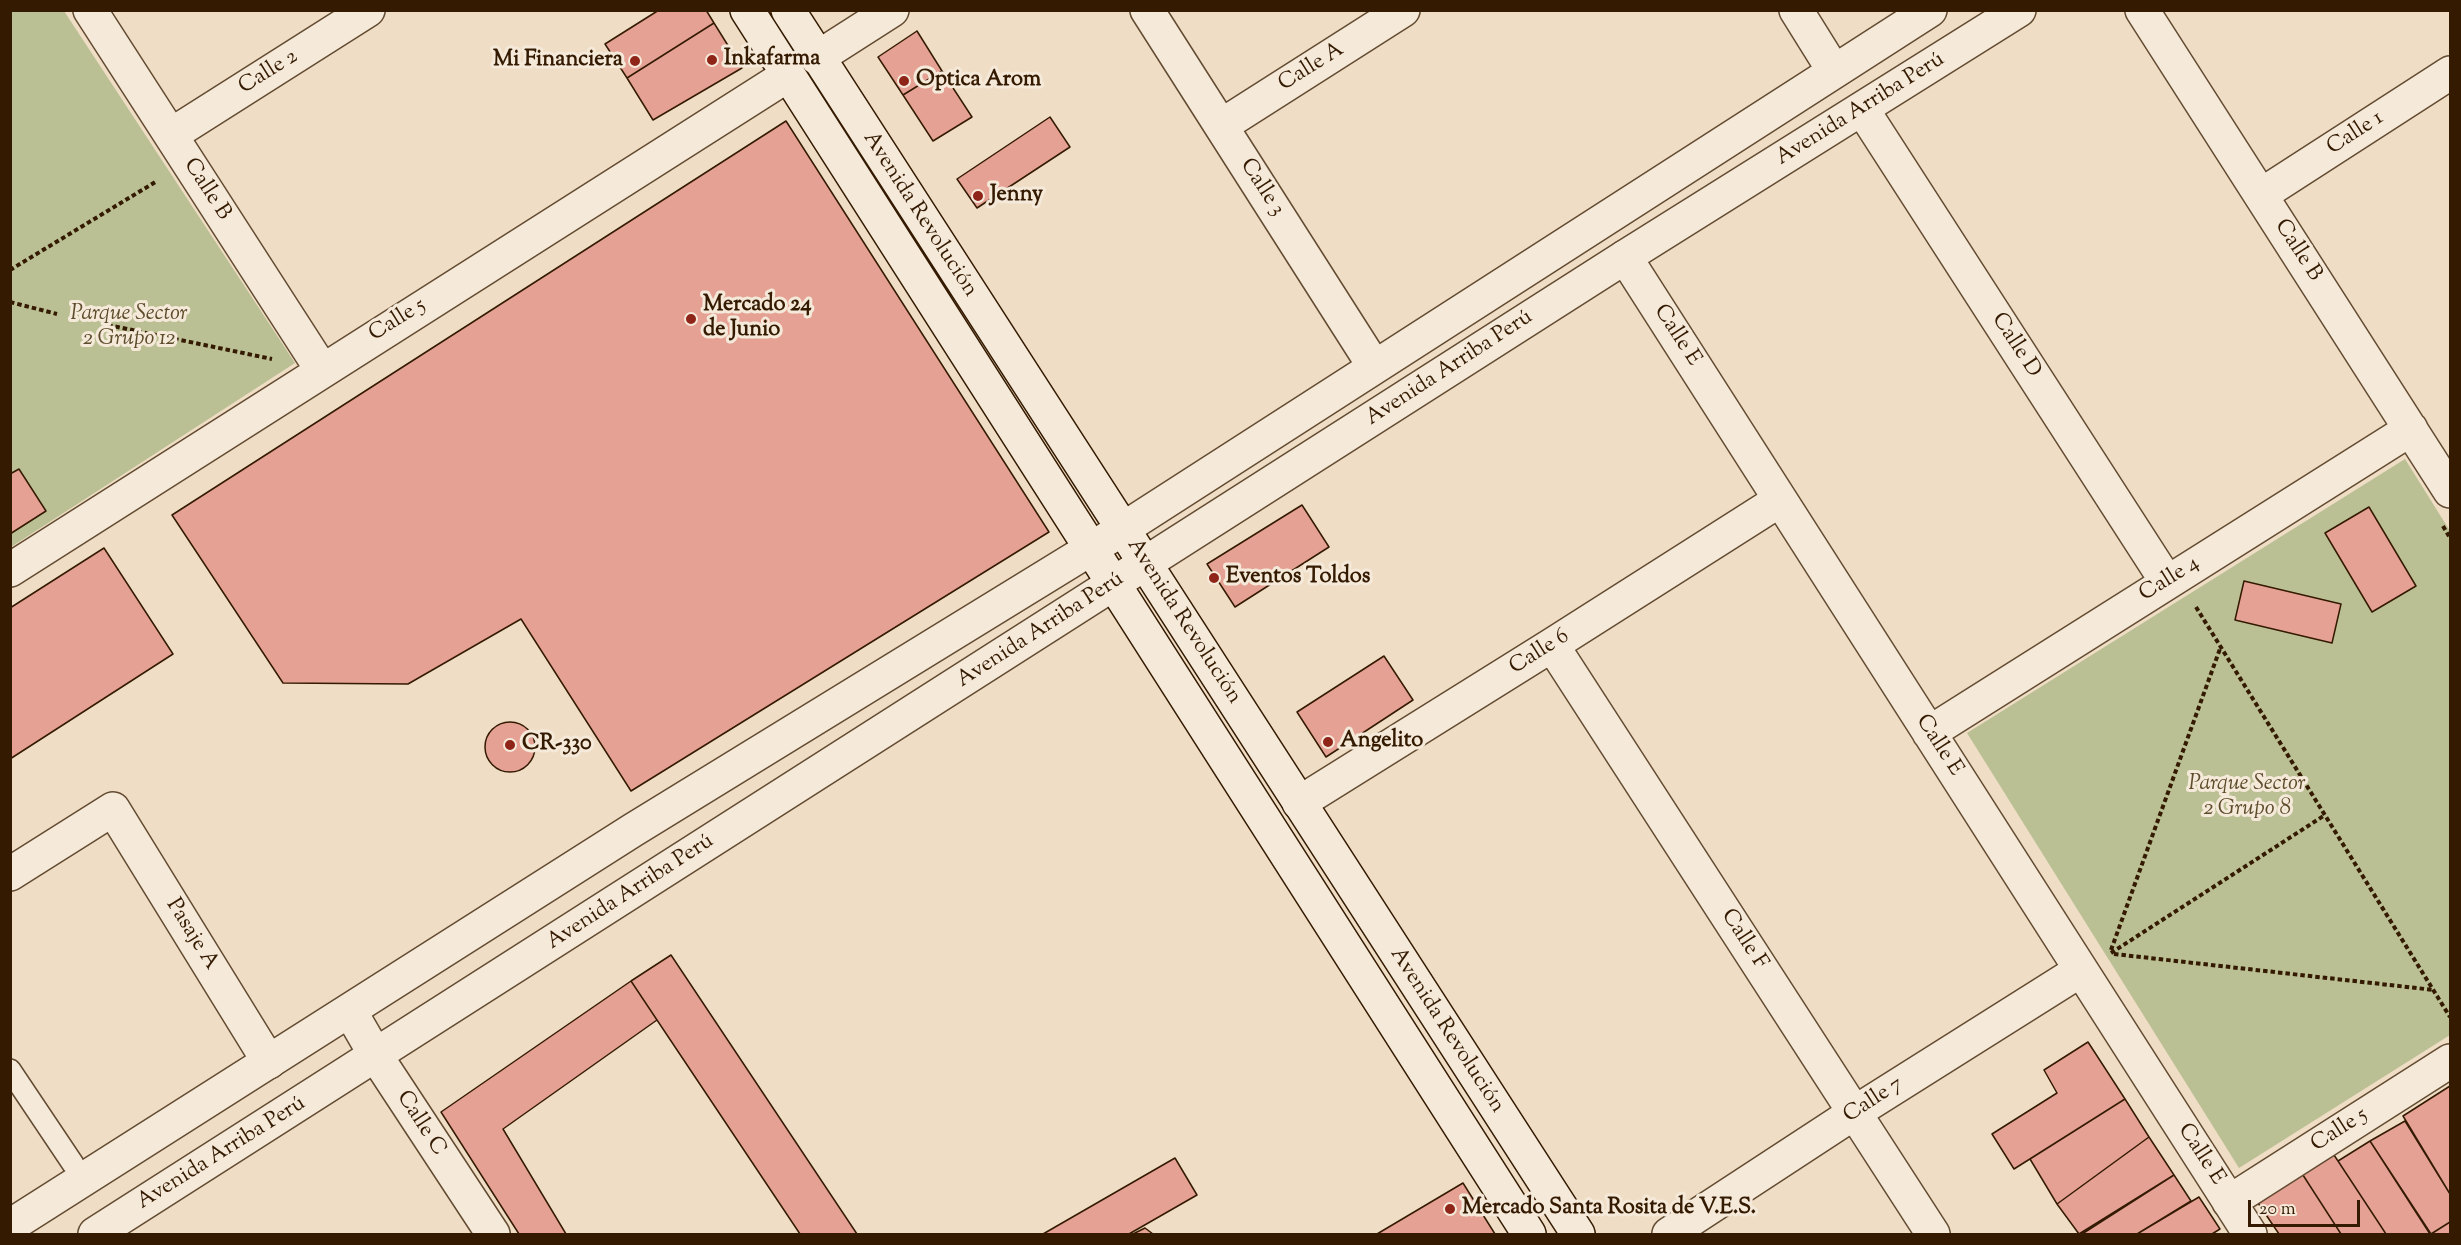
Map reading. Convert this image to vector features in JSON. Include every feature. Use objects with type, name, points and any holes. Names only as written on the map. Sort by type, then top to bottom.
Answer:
[{"type":"street","name":"Calle B","points":[[90,10],[322,370]]},
{"type":"street","name":"Calle 2","points":[[179,148],[368,10]]},
{"type":"street","name":"Avenida Revolución","points":[[747,10],[1529,1234]]},
{"type":"street","name":"Avenida Revolución","points":[[788,10],[1578,1234]]},
{"type":"street","points":[[817,58],[892,10]]},
{"type":"street","name":"Calle 3","points":[[1147,10],[1374,366]]},
{"type":"street","name":"Calle A","points":[[1221,126],[1403,10]]},
{"type":"street","points":[[1796,10],[1834,70]]},
{"type":"street","name":"Avenida Arriba Perú","points":[[10,1226],[633,830],[1123,529],[1930,10]]},
{"type":"street","name":"Avenida Arriba Perú","points":[[95,1234],[1625,257],[2019,10]]},
{"type":"street","name":"Calle B","points":[[2142,10],[2451,491]]},
{"type":"street","name":"Calle 1","points":[[2261,195],[2451,73]]},
{"type":"street","name":"Calle 5","points":[[10,570],[788,75]]},
{"type":"street","name":"Calle D","points":[[1862,110],[2172,579]]},
{"type":"street","name":"Calle E","points":[[1625,257],[2250,1234]]},
{"type":"street","name":"Calle 4","points":[[1929,733],[2411,429]]},
{"type":"street","name":"Calle 6","points":[[1299,803],[1780,500]]},
{"type":"street","name":"Calle F","points":[[1552,645],[1933,1234]]},
{"type":"street","name":"Pasaje A","points":[[10,874],[113,808],[269,1062]]},
{"type":"street","name":"Calle 7","points":[[1669,1234],[1854,1113],[2081,970]]},
{"type":"street","name":"Calle C","points":[[350,1011],[376,1056],[493,1234]]},
{"type":"street","name":"Calle 5","points":[[2229,1202],[2451,1061]]},
{"type":"lane","points":[[10,1070],[73,1164]]},
{"type":"path","points":[[10,270],[179,148]]},
{"type":"path","points":[[10,302],[57,314]]},
{"type":"path","points":[[108,325],[322,370]]},
{"type":"path","points":[[2172,579],[2221,646],[2451,1017]]},
{"type":"path","points":[[2110,954],[2221,646]]},
{"type":"path","points":[[2110,954],[2325,815]]},
{"type":"path","points":[[2103,944],[2116,964]]},
{"type":"path","points":[[2110,954],[2434,990]]},
{"type":"green space","name":"Parque Sector 2 Grupo 12","points":[[11,11],[64,11],[295,363],[11,547]]},
{"type":"green space","name":"Parque Sector 2 Grupo 8","points":[[2405,459],[2450,531],[2450,1035],[2239,1168],[1967,733]]},
{"type":"building","name":"Mi Financiera","points":[[659,10],[706,10],[714,23],[627,78],[605,44]]},
{"type":"building","points":[[714,23],[742,68],[653,120],[627,78]]},
{"type":"building","points":[[917,31],[942,71],[903,95],[878,57]]},
{"type":"building","points":[[942,71],[972,117],[933,141],[903,95]]},
{"type":"building","points":[[1050,117],[1070,147],[977,208],[957,179]]},
{"type":"building","name":"Mercado 24 de Junio","points":[[786,121],[1049,532],[631,791],[521,619],[408,684],[283,683],[172,515]]},
{"type":"building","points":[[19,469],[46,511],[10,534],[10,474]]},
{"type":"building","points":[[1302,505],[1329,547],[1235,607],[1207,564]]},
{"type":"building","points":[[2369,507],[2416,586],[2372,612],[2325,533]]},
{"type":"building","points":[[104,548],[173,654],[10,759],[10,608]]},
{"type":"building","points":[[2244,581],[2341,604],[2332,643],[2235,620]]},
{"type":"building","points":[[1384,656],[1413,700],[1326,757],[1297,712]]},
{"type":"building","name":"CR-330","points":[[510,722],[528,729],[535,747],[528,765],[510,772],[492,765],[485,747],[492,729]]},
{"type":"building","points":[[671,955],[857,1234],[800,1234],[631,981]]},
{"type":"building","points":[[631,981],[657,1020],[503,1129],[566,1234],[519,1234],[441,1112]]},
{"type":"building","points":[[2088,1042],[2125,1099],[2014,1169],[1992,1134],[2057,1093],[2044,1070]]},
{"type":"building","points":[[2450,1086],[2450,1194],[2403,1116]]},
{"type":"building","points":[[2125,1099],[2149,1137],[2057,1204],[2030,1159]]},
{"type":"building","points":[[2405,1121],[2450,1194],[2450,1222],[2431,1234],[2370,1141]]},
{"type":"building","points":[[2149,1137],[2174,1175],[2079,1234],[2057,1204]]},
{"type":"building","points":[[2370,1141],[2430,1234],[2386,1234],[2338,1161]]},
{"type":"building","points":[[2332,1152],[2386,1234],[2341,1234],[2301,1172]]},
{"type":"building","points":[[1175,1158],[1197,1195],[1129,1234],[1043,1234]]},
{"type":"building","points":[[2301,1172],[2341,1234],[2279,1234],[2258,1203]]},
{"type":"building","points":[[2174,1175],[2191,1201],[2137,1234],[2082,1234]]},
{"type":"building","name":"Mercado Santa Rosita de V.E.S.","points":[[1463,1183],[1495,1234],[1377,1234]]},
{"type":"building","points":[[2199,1197],[2220,1229],[2212,1234],[2137,1234]]},
{"type":"building","points":[[2450,1222],[2450,1234],[2431,1234]]},
{"type":"building","points":[[1145,1228],[1153,1234],[1133,1234]]},
{"type":"place","name":"Inkafarma","points":[[712,60]]},
{"type":"place","name":"Mi Financiera","points":[[635,61]]},
{"type":"place","name":"Optica Arom","points":[[904,81]]},
{"type":"place","name":"Jenny","points":[[978,196]]},
{"type":"place","name":"Mercado 24 de Junio","points":[[691,319]]},
{"type":"place","name":"Eventos Toldos","points":[[1214,578]]},
{"type":"place","name":"Angelito","points":[[1328,742]]},
{"type":"place","name":"CR-330","points":[[510,745]]},
{"type":"place","name":"Mercado Santa Rosita de V.E.S.","points":[[1450,1209]]}]
